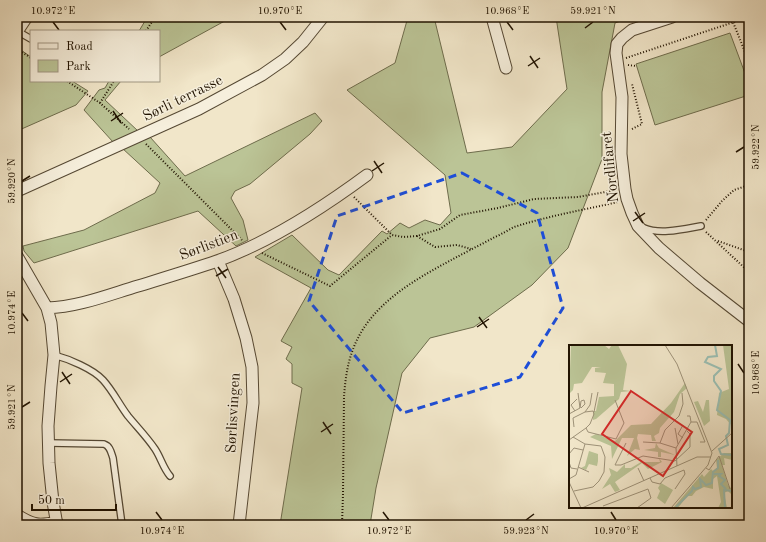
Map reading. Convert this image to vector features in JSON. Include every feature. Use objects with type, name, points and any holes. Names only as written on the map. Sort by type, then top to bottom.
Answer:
[{"type":"street","points":[[17,30],[25,17]]},
{"type":"street","name":"Sørli terrasse","points":[[17,191],[199,109],[262,75],[303,42],[323,17]]},
{"type":"street","points":[[492,17],[506,68]]},
{"type":"street","name":"Nordlifaret","points":[[672,17],[632,30],[617,44],[616,53],[622,97],[621,154],[626,194],[632,214],[638,226],[659,248],[700,283],[749,321]]},
{"type":"street","name":"Sørlistien","points":[[47,308],[58,308],[88,302],[218,261],[261,242],[302,220],[367,175]]},
{"type":"street","points":[[17,256],[47,308],[51,323],[54,355],[48,426],[49,463],[57,524],[42,525],[30,523],[17,515]]},
{"type":"street","name":"Sørlisvingen","points":[[218,261],[234,299],[246,338],[252,367],[253,403],[239,525]]},
{"type":"lane","points":[[17,30],[30,38]]},
{"type":"lane","points":[[638,226],[650,231],[672,231],[701,226]]},
{"type":"lane","points":[[54,355],[66,358],[99,376],[103,380],[127,414],[152,445],[170,476]]},
{"type":"lane","points":[[49,443],[104,444],[108,446],[113,458],[122,525]]},
{"type":"path","points":[[147,30],[155,17]]},
{"type":"path","points":[[731,17],[749,62]]},
{"type":"path","points":[[625,59],[749,17]]},
{"type":"path","points":[[17,49],[30,57]]},
{"type":"path","points":[[627,64],[636,66]]},
{"type":"path","points":[[68,82],[100,103],[138,137]]},
{"type":"path","points":[[100,103],[113,82]]},
{"type":"path","points":[[749,185],[734,190],[722,201],[701,226],[749,272]]},
{"type":"path","points":[[347,190],[392,235],[403,237],[417,236],[440,229],[460,215],[534,199],[626,194]]},
{"type":"path","points":[[342,525],[344,390],[347,369],[352,351],[357,339],[371,318],[390,298],[427,273],[513,228],[560,214],[596,207],[626,194]]},
{"type":"path","points":[[417,236],[434,246],[457,245],[471,249]]},
{"type":"path","points":[[716,240],[749,252]]},
{"type":"highlighted area","points":[[462,173],[537,213],[563,308],[520,377],[403,413],[309,301],[337,216]]},
{"type":"green space","points":[[144,17],[232,17],[160,56],[160,30],[140,30],[145,21]]},
{"type":"green space","points":[[408,17],[434,17],[467,153],[512,147],[567,89],[556,17],[631,17],[615,23],[602,92],[602,159],[568,248],[532,285],[474,327],[430,338],[402,373],[376,488],[370,525],[280,525],[302,388],[292,383],[292,364],[286,359],[292,347],[281,341],[311,288],[255,257],[292,235],[328,270],[339,275],[382,231],[387,234],[400,223],[409,228],[425,220],[440,225],[451,213],[445,175],[347,90],[395,63]]},
{"type":"green space","points":[[730,33],[749,84],[749,95],[655,125],[636,64]]},
{"type":"green space","points":[[18,48],[30,56],[30,82],[74,82],[88,91],[76,105],[17,131]]},
{"type":"green space","points":[[108,82],[120,82],[105,100],[138,131],[113,142],[84,110],[99,90],[105,88]]},
{"type":"green space","points":[[315,113],[322,121],[310,134],[250,184],[235,191],[231,198],[243,220],[248,240],[236,246],[198,211],[34,263],[24,251],[23,246],[84,230],[155,193],[160,183],[122,148],[150,137],[185,176]]}]
